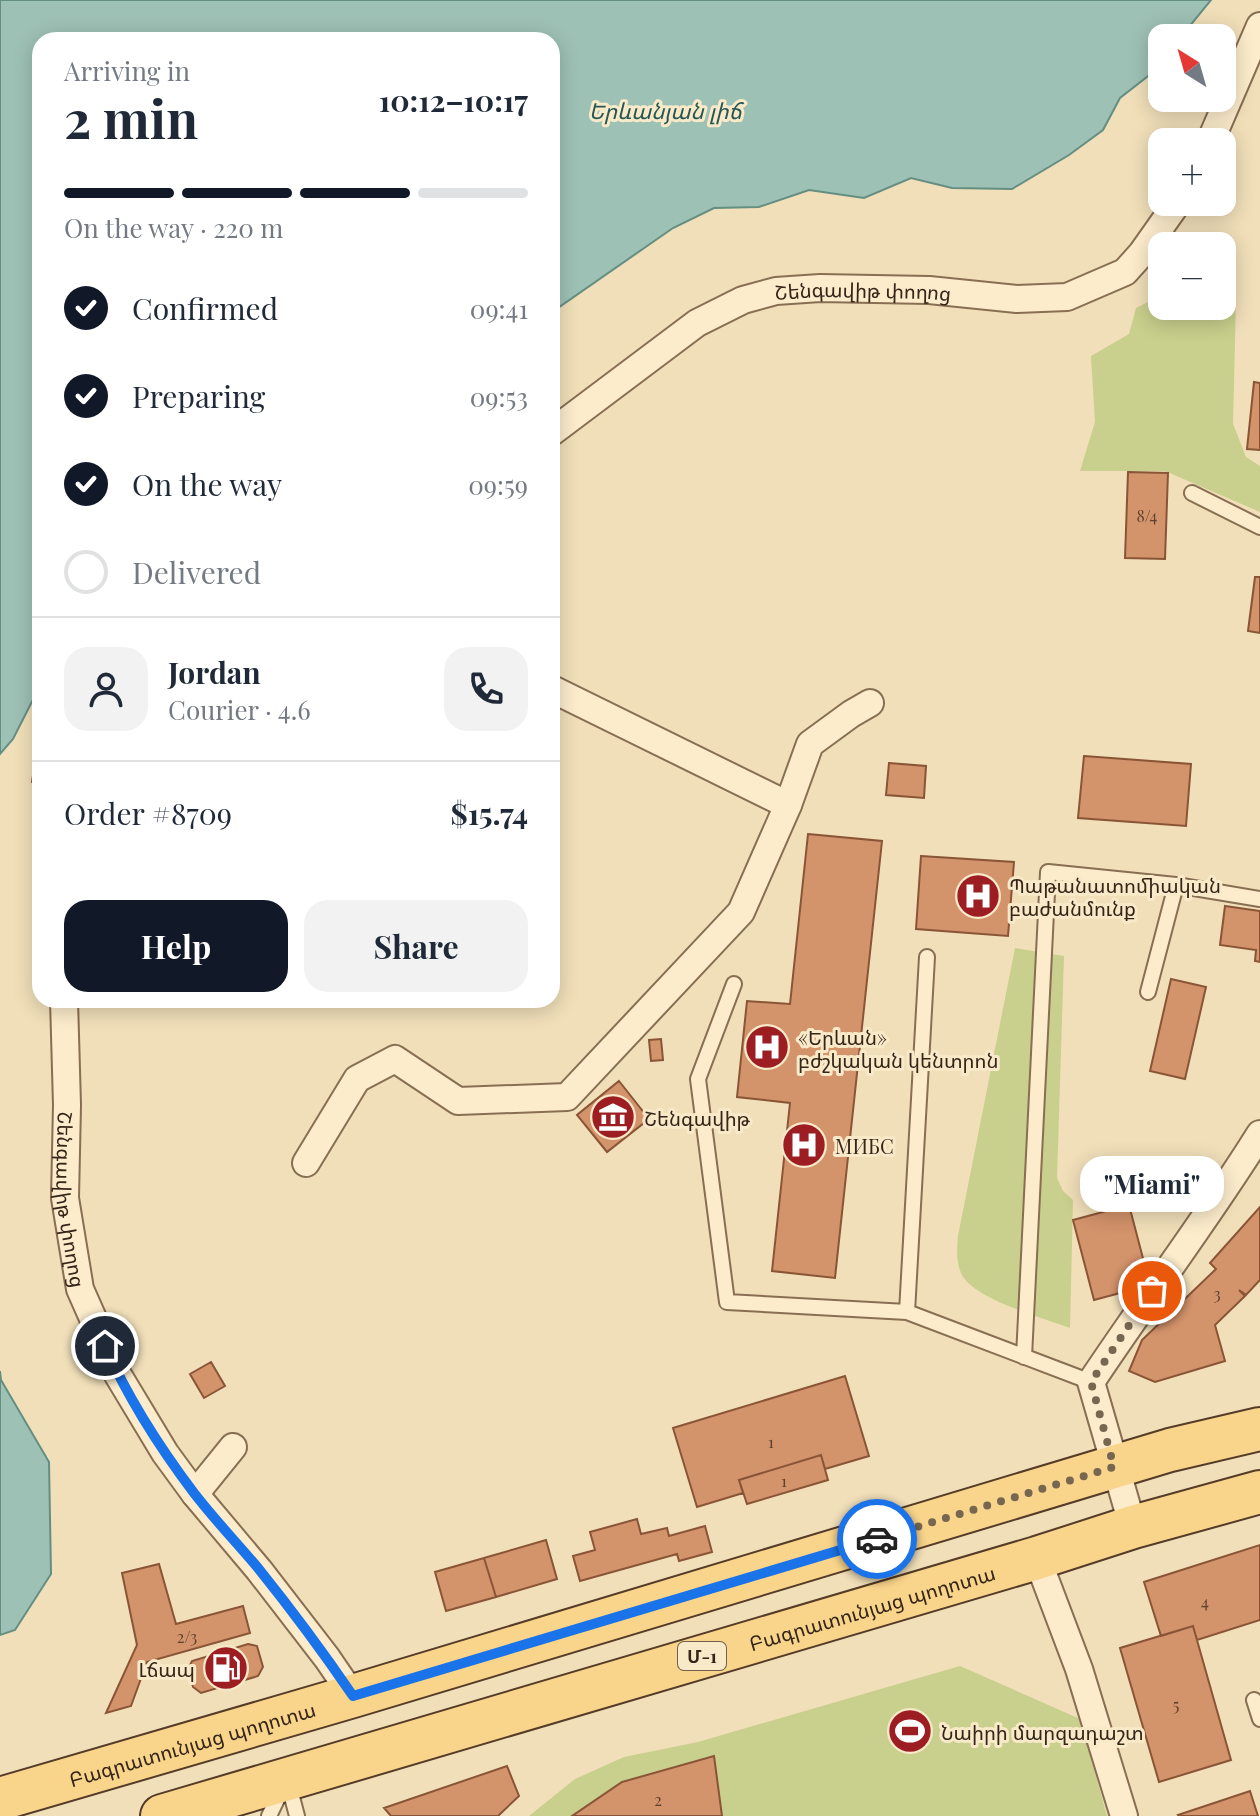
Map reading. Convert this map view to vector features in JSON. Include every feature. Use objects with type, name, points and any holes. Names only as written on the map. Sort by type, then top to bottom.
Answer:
[{"type":"main road","name":"Բագրատունյաց պողոտա","points":[[0,1799],[1170,1450],[1260,1429]]},
{"type":"main road","name":"Բագրատունյաց պողոտա","points":[[162,1816],[216,1800],[292,1797],[1133,1527],[1260,1492]]},
{"type":"main road","points":[[199,1740],[216,1800]]},
{"type":"street","points":[[1216,128],[1260,26]]},
{"type":"street","name":"Շենգավիթ փողոց","points":[[560,426],[697,323],[743,300],[776,291],[820,288],[929,290],[1017,299],[1067,297],[1125,272],[1168,216]]},
{"type":"street","points":[[560,693],[788,805]]},
{"type":"street","points":[[306,1163],[357,1079],[395,1059],[458,1101],[567,1097],[741,912],[788,805],[810,744],[870,703]]},
{"type":"street","name":"Շենգավիթ փողոց","points":[[64,1008],[65,1198],[80,1289],[118,1375],[165,1453],[259,1570],[353,1696]]},
{"type":"street","points":[[1133,1527],[1091,1382],[1260,1134]]},
{"type":"street","points":[[195,1494],[233,1447]]},
{"type":"street","points":[[1037,1558],[1079,1669],[1124,1816]]},
{"type":"lane","points":[[1192,493],[1260,527]]},
{"type":"lane","points":[[1024,1357],[1048,872],[1176,885],[1260,899]]},
{"type":"lane","points":[[1148,992],[1176,885]]},
{"type":"lane","points":[[907,1312],[927,957]]},
{"type":"lane","points":[[734,984],[698,1079],[727,1302],[907,1312],[1091,1382]]},
{"type":"lane","points":[[1254,1700],[1260,1719]]},
{"type":"lane","points":[[269,1816],[292,1797]]},
{"type":"green space","points":[[1148,302],[1148,320],[1235,320],[1233,424],[1246,457],[1260,466],[1260,512],[1165,471],[1080,471],[1095,422],[1091,356],[1129,334],[1136,308]]},
{"type":"green space","points":[[1015,948],[1064,956],[1057,1178],[1063,1191],[1073,1200],[1070,1328],[979,1291],[961,1273],[958,1259],[958,1236]]},
{"type":"green space","name":"Նաիրի մարզադաշտ","points":[[960,1666],[1080,1719],[1107,1816],[529,1816],[575,1779],[624,1757],[698,1742]]},
{"type":"water","name":"Երևանյան լիճ","points":[[0,0],[1211,0],[1191,24],[1148,24],[1148,76],[1120,98],[1103,130],[1069,155],[1012,189],[952,188],[911,178],[864,198],[809,190],[759,207],[714,208],[673,228],[560,306],[560,32],[32,32],[32,702],[13,739],[0,754]]},
{"type":"water","points":[[0,1371],[1,1380],[49,1462],[51,1574],[15,1630],[0,1635]]},
{"type":"building","points":[[1254,382],[1260,383],[1260,450],[1247,449]]},
{"type":"building","points":[[1128,472],[1168,473],[1165,559],[1125,558]]},
{"type":"building","points":[[1255,577],[1260,577],[1260,633],[1248,631]]},
{"type":"building","points":[[1084,756],[1191,764],[1186,826],[1078,818]]},
{"type":"building","points":[[889,763],[926,766],[924,798],[886,795]]},
{"type":"building","points":[[808,834],[882,841],[835,1278],[772,1271],[790,1103],[737,1097],[747,1001],[790,1004]]},
{"type":"building","points":[[921,856],[1014,862],[1008,936],[916,929]]},
{"type":"building","points":[[1225,906],[1260,911],[1260,962],[1255,961],[1256,950],[1220,945]]},
{"type":"building","points":[[1171,979],[1206,987],[1185,1079],[1150,1071]]},
{"type":"building","points":[[661,1039],[663,1060],[651,1061],[649,1040]]},
{"type":"building","name":"Շենգավիթ","points":[[619,1081],[649,1119],[607,1152],[577,1115]]},
{"type":"building","points":[[1129,1205],[1150,1285],[1094,1300],[1073,1220]]},
{"type":"building","points":[[1260,1207],[1260,1280],[1246,1295],[1239,1290],[1245,1296],[1215,1325],[1225,1361],[1155,1382],[1129,1371],[1142,1340],[1216,1269],[1210,1263]]},
{"type":"building","points":[[211,1362],[225,1386],[204,1398],[190,1374]]},
{"type":"building","points":[[845,1376],[869,1456],[825,1469],[821,1455],[739,1480],[743,1493],[697,1507],[673,1428]]},
{"type":"building","points":[[821,1455],[828,1480],[747,1504],[739,1480]]},
{"type":"building","points":[[637,1519],[641,1534],[667,1528],[669,1536],[705,1526],[712,1552],[679,1561],[677,1554],[580,1581],[573,1556],[595,1550],[590,1532]]},
{"type":"building","points":[[546,1540],[557,1579],[496,1597],[484,1558]]},
{"type":"building","points":[[1260,1545],[1260,1620],[1197,1640],[1193,1626],[1161,1636],[1144,1582]]},
{"type":"building","points":[[484,1558],[496,1597],[446,1611],[435,1572]]},
{"type":"building","points":[[159,1564],[176,1624],[243,1606],[250,1633],[147,1662],[131,1706],[106,1713],[137,1645],[122,1573]]},
{"type":"building","points":[[1193,1626],[1231,1760],[1159,1782],[1120,1648]]},
{"type":"building","name":"Լճապ","points":[[248,1644],[257,1646],[263,1667],[258,1676],[201,1693],[193,1687],[188,1669],[192,1661]]},
{"type":"building","points":[[714,1756],[722,1816],[572,1816],[622,1782]]},
{"type":"building","points":[[507,1766],[519,1796],[498,1816],[391,1816],[384,1808]]},
{"type":"building","points":[[1250,1791],[1258,1816],[1178,1815]]},
{"type":"way so far","points":[[877,1539],[1114,1467],[1091,1382],[1152,1291]]},
{"type":"place","name":"Պաթանատոմիական բաժանմունք","points":[[978,896]]},
{"type":"place","name":"«Երևան» բժշկական կենտրոն","points":[[767,1047]]},
{"type":"place","name":"Շենգավիթ","points":[[613,1117]]},
{"type":"place","name":"МИБС","points":[[804,1145]]},
{"type":"place","name":"\"Miami\"","points":[[1152,1291]]},
{"type":"place","name":"Լճապ","points":[[226,1668]]},
{"type":"place","name":"Նաիրի մարզադաշտ","points":[[910,1731]]},
{"type":"route","points":[[105,1346],[118,1375],[165,1453],[259,1570],[353,1696],[877,1539]]}]
